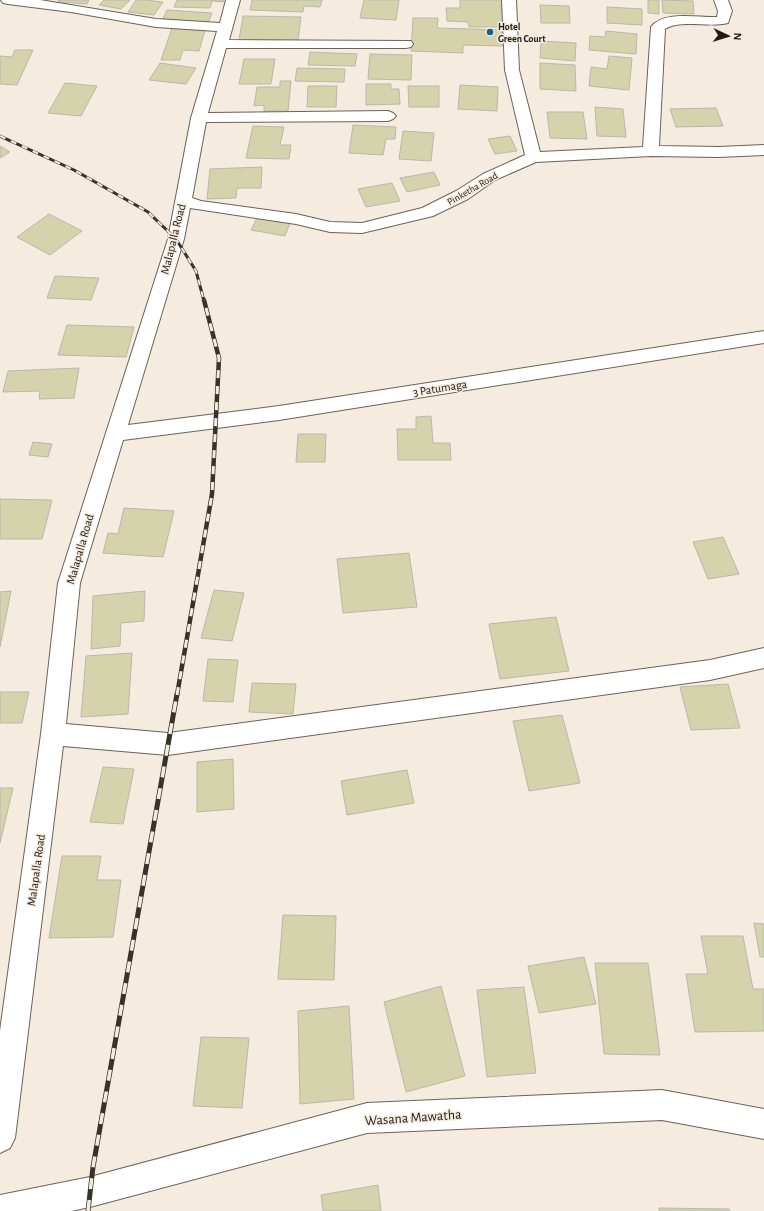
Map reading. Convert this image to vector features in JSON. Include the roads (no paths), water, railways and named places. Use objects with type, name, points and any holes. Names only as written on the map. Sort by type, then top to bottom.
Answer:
[{"type":"street","points":[[8,0],[71,8],[222,36],[406,44]]},
{"type":"street","name":"Malapalla Road","points":[[0,1138],[53,734],[69,583],[114,434],[176,239],[199,118],[232,0]]},
{"type":"street","points":[[509,0],[512,70],[533,157]]},
{"type":"street","points":[[651,151],[658,27],[663,22],[715,22],[723,20],[725,11],[721,0]]},
{"type":"street","points":[[199,118],[388,116]]},
{"type":"street","name":"Pinketha Road","points":[[183,202],[200,206],[296,219],[330,227],[362,228],[428,212],[462,195],[489,177],[533,157],[651,151],[719,152],[764,150]]},
{"type":"street","name":"3 Patumaga","points":[[114,434],[279,413],[764,337]]},
{"type":"street","points":[[53,734],[168,744],[710,670],[764,658]]},
{"type":"street","name":"Wasana Mawatha","points":[[0,1210],[90,1192],[367,1118],[662,1105],[764,1124]]},
{"type":"railway","points":[[0,136],[74,170],[148,212],[176,239],[196,271],[204,301]]},
{"type":"railway","points":[[177,695],[212,494],[219,358],[204,300]]},
{"type":"railway","points":[[88,1211],[93,1167],[177,694]]},
{"type":"place","name":"Hotel Green Court","points":[[490,32]]}]
